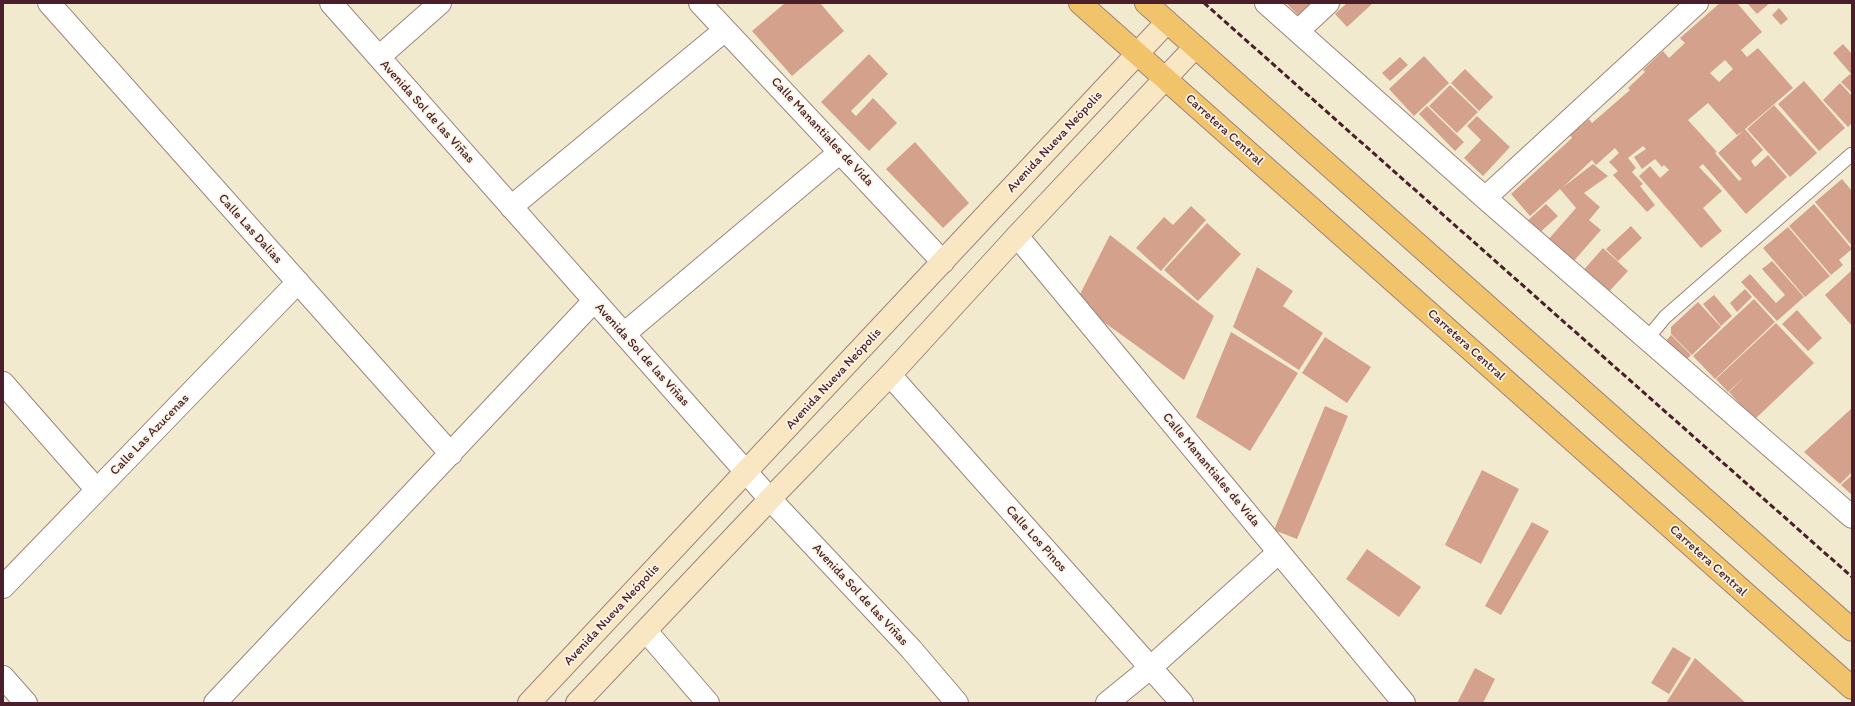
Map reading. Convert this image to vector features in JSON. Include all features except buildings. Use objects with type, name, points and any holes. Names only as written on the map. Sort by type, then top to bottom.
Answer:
[{"type":"highway","name":"Carretera Central","points":[[1080,3],[1852,688]]},
{"type":"highway","points":[[1146,3],[1852,630]]},
{"type":"street","name":"Calle Las Dalias","points":[[49,3],[451,454]]},
{"type":"street","name":"Avenida Sol de las Viñas","points":[[331,3],[770,499],[911,649],[957,703]]},
{"type":"street","points":[[379,57],[440,3]]},
{"type":"street","name":"Calle Manantiales de Vida","points":[[700,3],[943,262]]},
{"type":"street","points":[[1266,3],[1485,198],[1852,517]]},
{"type":"street","points":[[1298,31],[1328,3]]},
{"type":"street","points":[[1485,198],[1696,3]]},
{"type":"street","name":"Avenida Nueva Neópolis","points":[[529,703],[1167,22]]},
{"type":"street","points":[[511,207],[725,30]]},
{"type":"street","points":[[577,703],[770,499],[890,375],[1016,236],[1195,47]]},
{"type":"street","points":[[624,334],[840,152]]},
{"type":"street","name":"Calle Manantiales de Vida","points":[[1016,236],[1404,703]]},
{"type":"street","name":"Calle Las Azucenas","points":[[3,587],[298,282]]},
{"type":"street","points":[[215,703],[594,301]]},
{"type":"street","name":"Calle Los Pinos","points":[[890,375],[1182,703]]},
{"type":"street","points":[[3,383],[97,490]]},
{"type":"street","points":[[1107,703],[1150,668],[1279,552]]},
{"type":"street","points":[[646,631],[708,703]]},
{"type":"street","points":[[3,677],[26,703]]},
{"type":"lane","points":[[1646,339],[1665,317],[1852,154]]},
{"type":"railway","points":[[1204,3],[1852,577]]}]
